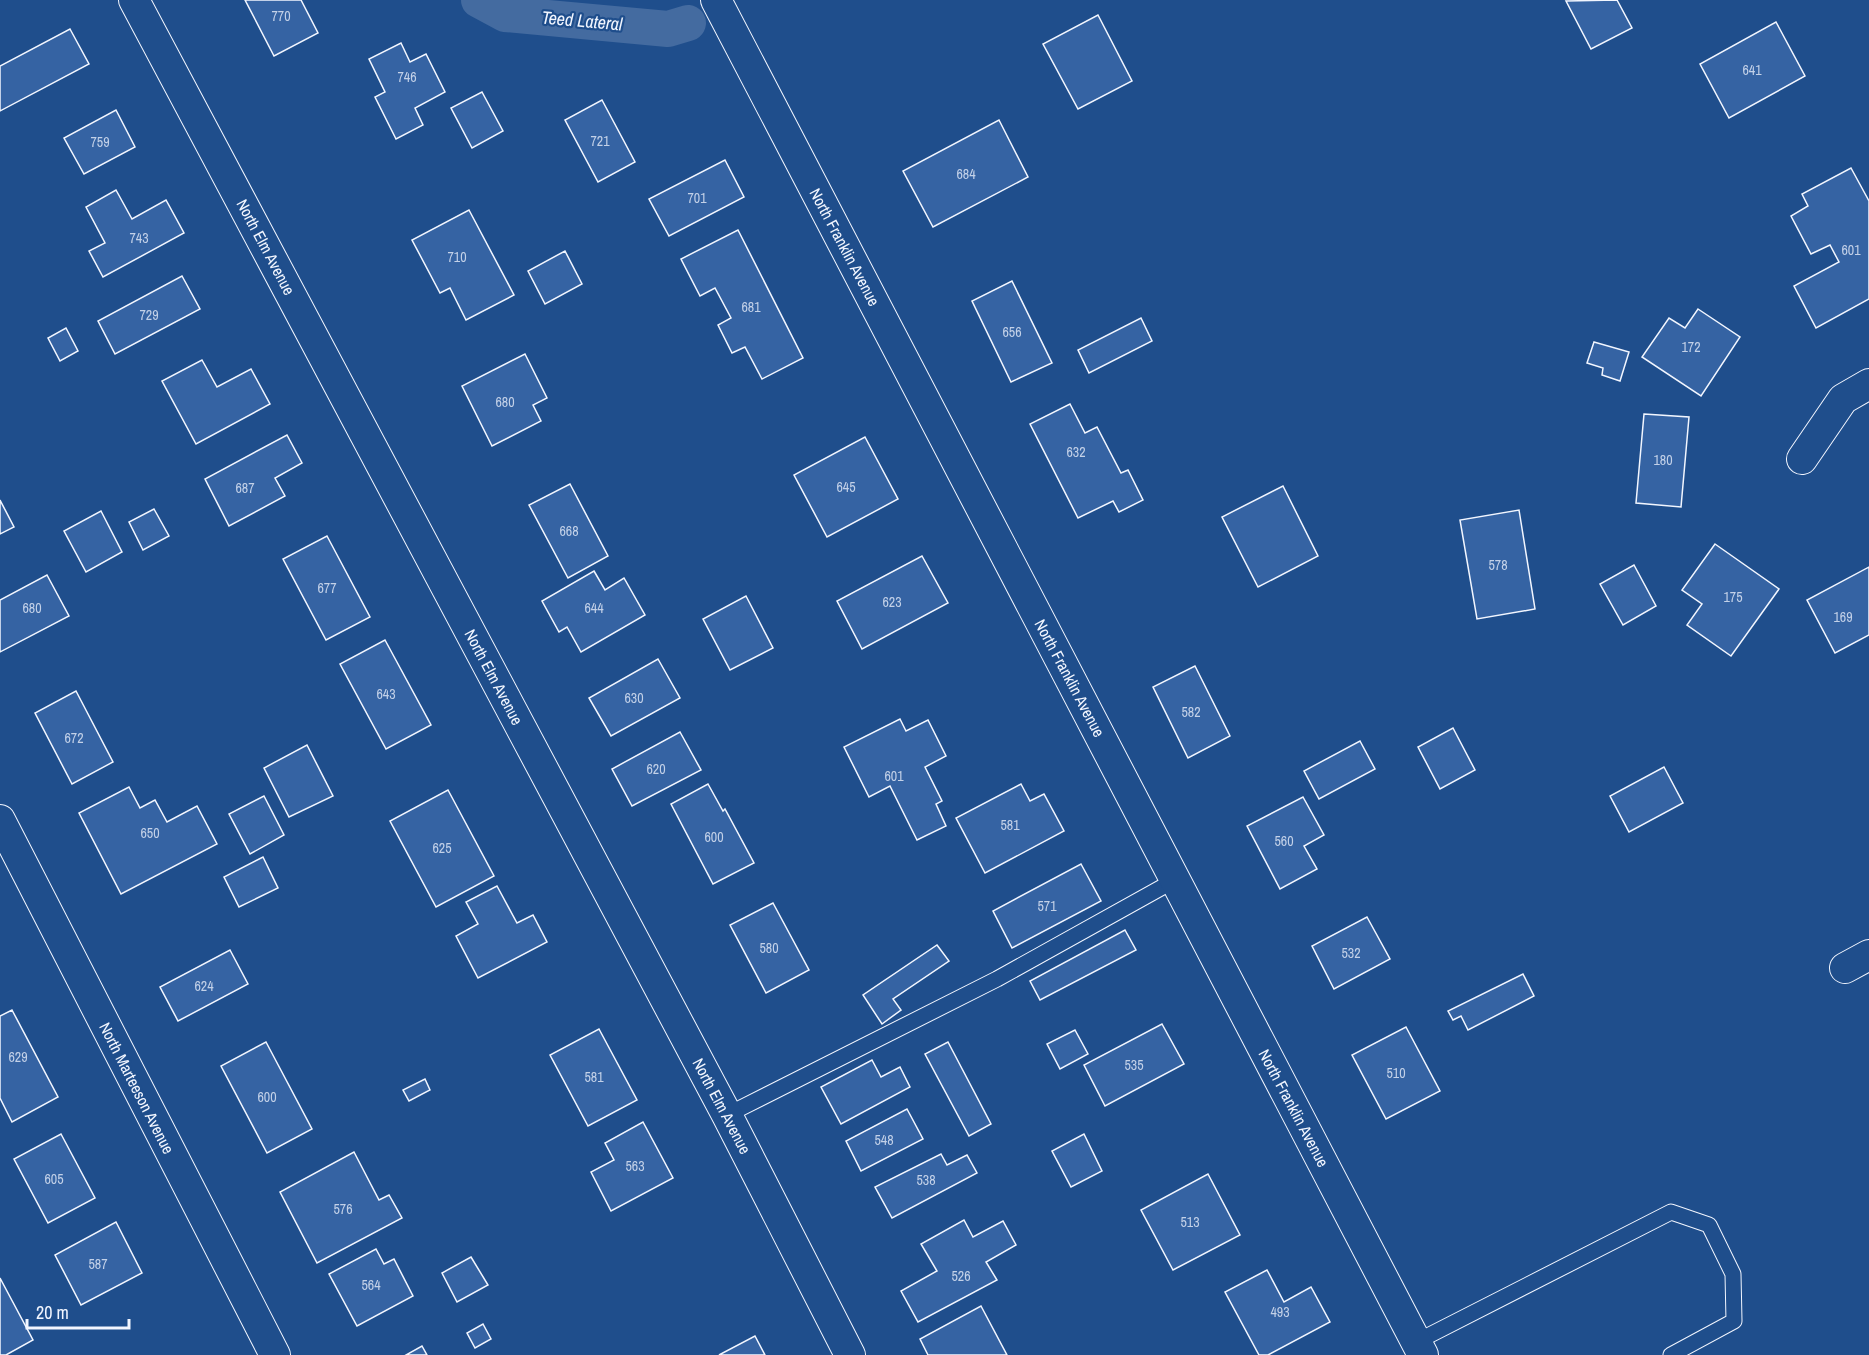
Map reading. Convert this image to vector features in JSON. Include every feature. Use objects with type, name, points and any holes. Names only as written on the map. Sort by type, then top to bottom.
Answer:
[{"type":"street","name":"North Elm Avenue","points":[[134,0],[728,1115],[850,1355]]},
{"type":"street","name":"North Franklin Avenue","points":[[716,0],[1420,1348]]},
{"type":"street","points":[[1802,459],[1843,399],[1869,384]]},
{"type":"street","name":"North Marteeson Avenue","points":[[1,826],[274,1355]]},
{"type":"lane","points":[[728,1115],[997,979],[1175,880]]},
{"type":"lane","points":[[1420,1348],[1671,1212],[1709,1225],[1733,1274],[1734,1321],[1671,1355]]},
{"type":"building","points":[[245,0],[301,0],[318,33],[274,56]]},
{"type":"building","points":[[1617,0],[1632,28],[1591,49],[1566,1]]},
{"type":"building","points":[[1098,15],[1132,81],[1078,109],[1043,44]]},
{"type":"building","points":[[1776,22],[1805,76],[1729,118],[1700,64]]},
{"type":"building","points":[[70,29],[89,64],[0,111],[0,66]]},
{"type":"building","points":[[401,43],[410,62],[426,54],[445,92],[415,108],[423,125],[396,139],[375,97],[385,92],[369,59]]},
{"type":"building","points":[[482,92],[503,131],[472,148],[451,108]]},
{"type":"building","points":[[602,100],[635,162],[598,182],[565,120]]},
{"type":"building","points":[[116,110],[135,147],[84,174],[64,138]]},
{"type":"building","points":[[999,120],[1028,177],[933,227],[903,171]]},
{"type":"building","points":[[725,160],[744,197],[669,236],[649,199]]},
{"type":"building","points":[[1851,168],[1869,201],[1869,299],[1816,328],[1794,286],[1839,262],[1830,245],[1811,254],[1791,216],[1808,206],[1802,194]]},
{"type":"building","points":[[116,190],[132,219],[166,200],[184,233],[103,277],[89,251],[105,243],[86,207]]},
{"type":"building","points":[[469,210],[514,295],[466,320],[450,288],[440,293],[412,240]]},
{"type":"building","points":[[738,230],[803,358],[762,379],[745,347],[732,353],[718,325],[731,318],[715,288],[700,296],[681,259]]},
{"type":"building","points":[[565,251],[582,284],[545,304],[528,271]]},
{"type":"building","points":[[182,276],[200,309],[115,354],[98,321]]},
{"type":"building","points":[[1012,281],[1052,363],[1011,382],[972,301]]},
{"type":"building","points":[[1698,309],[1740,337],[1701,396],[1642,357],[1669,318],[1685,328]]},
{"type":"building","points":[[1141,318],[1152,341],[1089,373],[1078,350]]},
{"type":"building","points":[[66,328],[78,351],[60,361],[48,338]]},
{"type":"building","points":[[1594,342],[1629,352],[1620,381],[1602,375],[1603,368],[1587,363]]},
{"type":"building","points":[[525,354],[547,398],[533,405],[541,421],[492,446],[462,386]]},
{"type":"building","points":[[202,360],[217,387],[251,369],[270,404],[196,444],[162,381]]},
{"type":"building","points":[[1070,404],[1085,433],[1097,427],[1121,473],[1128,470],[1143,500],[1119,512],[1113,501],[1078,518],[1030,424]]},
{"type":"building","points":[[1644,414],[1689,417],[1681,507],[1636,503]]},
{"type":"building","points":[[287,435],[302,463],[275,478],[285,496],[229,526],[205,479]]},
{"type":"building","points":[[865,437],[898,499],[827,537],[794,475]]},
{"type":"building","points":[[570,484],[608,556],[568,578],[529,505]]},
{"type":"building","points":[[1283,486],[1318,556],[1258,587],[1222,517]]},
{"type":"building","points":[[0,500],[14,527],[0,534]]},
{"type":"building","points":[[154,509],[169,536],[143,550],[129,522]]},
{"type":"building","points":[[1519,510],[1535,609],[1477,619],[1460,520]]},
{"type":"building","points":[[101,511],[122,552],[86,572],[64,531]]},
{"type":"building","points":[[327,536],[370,617],[326,640],[283,559]]},
{"type":"building","points":[[1715,544],[1779,589],[1731,656],[1687,625],[1702,604],[1682,590]]},
{"type":"building","points":[[922,556],[948,603],[862,649],[837,601]]},
{"type":"building","points":[[1634,565],[1656,606],[1623,625],[1600,584]]},
{"type":"building","points":[[1869,567],[1869,635],[1835,653],[1807,600]]},
{"type":"building","points":[[594,571],[605,590],[624,578],[645,615],[581,652],[567,627],[559,632],[542,601]]},
{"type":"building","points":[[47,575],[69,616],[0,652],[0,600]]},
{"type":"building","points":[[746,596],[773,648],[730,670],[703,619]]},
{"type":"building","points":[[385,640],[431,725],[386,749],[340,664]]},
{"type":"building","points":[[658,659],[680,698],[611,736],[589,698]]},
{"type":"building","points":[[1195,666],[1230,736],[1188,758],[1153,687]]},
{"type":"building","points":[[76,691],[113,762],[72,784],[35,713]]},
{"type":"building","points":[[900,719],[906,731],[928,720],[946,756],[925,767],[942,801],[936,804],[946,826],[917,840],[890,786],[869,797],[844,747]]},
{"type":"building","points":[[1453,728],[1475,770],[1440,789],[1418,747]]},
{"type":"building","points":[[680,732],[701,770],[632,806],[612,769]]},
{"type":"building","points":[[1360,741],[1375,769],[1319,799],[1304,771]]},
{"type":"building","points":[[307,745],[333,796],[289,817],[264,768]]},
{"type":"building","points":[[1664,767],[1683,803],[1629,832],[1610,796]]},
{"type":"building","points":[[708,784],[723,811],[725,809],[754,863],[713,884],[671,804]]},
{"type":"building","points":[[1021,784],[1030,801],[1044,794],[1064,831],[985,873],[956,818]]},
{"type":"building","points":[[129,787],[140,808],[155,800],[167,822],[197,806],[217,844],[121,894],[79,813]]},
{"type":"building","points":[[448,790],[494,876],[436,907],[390,821]]},
{"type":"building","points":[[264,796],[284,835],[250,854],[229,814]]},
{"type":"building","points":[[1303,797],[1324,835],[1304,846],[1317,869],[1280,889],[1247,826]]},
{"type":"building","points":[[263,857],[278,888],[239,907],[224,877]]},
{"type":"building","points":[[1081,864],[1101,901],[1012,948],[993,911]]},
{"type":"building","points":[[497,886],[517,923],[533,915],[547,942],[478,978],[456,936],[478,924],[466,902]]},
{"type":"building","points":[[773,903],[809,970],[766,993],[730,925]]},
{"type":"building","points":[[1367,917],[1390,959],[1334,989],[1312,946]]},
{"type":"building","points":[[1125,930],[1136,950],[1040,1000],[1030,981]]},
{"type":"building","points":[[937,945],[949,961],[893,999],[901,1010],[882,1024],[863,995]]},
{"type":"building","points":[[230,950],[248,984],[178,1021],[160,987]]},
{"type":"building","points":[[1523,974],[1534,996],[1468,1030],[1461,1016],[1453,1020],[1448,1011]]},
{"type":"building","points":[[12,1010],[58,1097],[12,1122],[0,1098],[0,1016]]},
{"type":"building","points":[[1162,1024],[1184,1064],[1105,1106],[1084,1065]]},
{"type":"building","points":[[1406,1027],[1440,1091],[1386,1119],[1352,1055]]},
{"type":"building","points":[[599,1029],[637,1100],[588,1126],[550,1055]]},
{"type":"building","points":[[1075,1030],[1088,1054],[1060,1069],[1047,1044]]},
{"type":"building","points":[[266,1042],[312,1129],[267,1153],[221,1066]]},
{"type":"building","points":[[948,1042],[991,1124],[969,1136],[925,1054]]},
{"type":"building","points":[[872,1060],[881,1077],[900,1067],[910,1087],[841,1124],[821,1087]]},
{"type":"building","points":[[425,1079],[430,1090],[409,1101],[403,1090]]},
{"type":"building","points":[[907,1109],[923,1139],[861,1171],[846,1141]]},
{"type":"building","points":[[643,1122],[673,1178],[611,1211],[591,1172],[614,1160],[605,1143]]},
{"type":"building","points":[[61,1134],[95,1198],[48,1223],[14,1159]]},
{"type":"building","points":[[1084,1134],[1102,1171],[1071,1187],[1052,1151]]},
{"type":"building","points":[[354,1152],[379,1200],[389,1195],[402,1218],[317,1263],[280,1192]]},
{"type":"building","points":[[941,1154],[947,1165],[967,1155],[977,1173],[892,1218],[875,1187]]},
{"type":"building","points":[[1208,1174],[1240,1235],[1173,1270],[1141,1210]]},
{"type":"building","points":[[964,1220],[973,1237],[1003,1221],[1016,1245],[986,1262],[997,1280],[918,1322],[901,1291],[937,1271],[921,1244]]},
{"type":"building","points":[[116,1222],[142,1273],[81,1305],[55,1255]]},
{"type":"building","points":[[376,1249],[384,1264],[394,1259],[413,1296],[357,1326],[329,1274]]},
{"type":"building","points":[[471,1257],[488,1285],[457,1302],[442,1273]]},
{"type":"building","points":[[1267,1270],[1284,1302],[1311,1287],[1330,1322],[1268,1355],[1259,1355],[1225,1292]]},
{"type":"building","points":[[0,1278],[33,1340],[6,1355],[0,1355]]},
{"type":"building","points":[[981,1306],[1007,1355],[928,1355],[920,1339]]},
{"type":"building","points":[[483,1324],[491,1339],[475,1348],[467,1333]]},
{"type":"building","points":[[755,1336],[765,1355],[719,1355]]},
{"type":"building","points":[[422,1346],[427,1355],[406,1355]]},
{"type":"waterway","name":"Teed Lateral","points":[[479,0],[505,14],[668,29],[688,23]]}]
